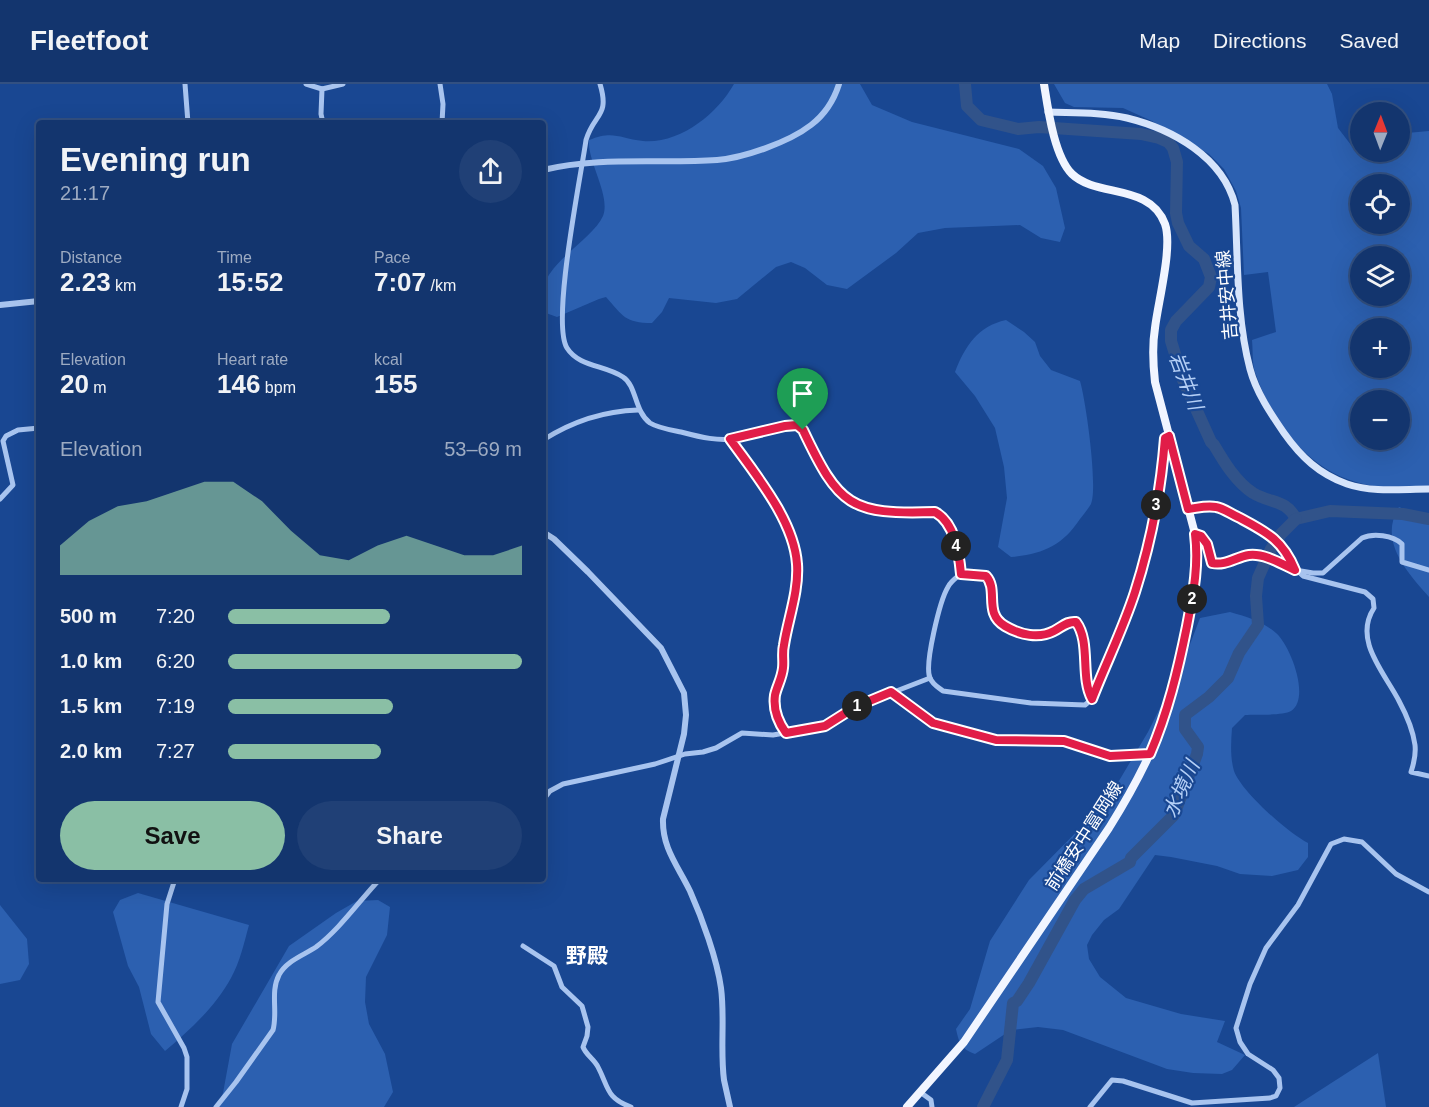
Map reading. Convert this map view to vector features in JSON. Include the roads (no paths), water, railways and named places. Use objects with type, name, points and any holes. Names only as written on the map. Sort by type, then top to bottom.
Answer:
[{"type":"main road","points":[[1044,84],[1049,115]]},
{"type":"main road","name":"吉井安中線","points":[[1049,115],[1105,114],[1126,118],[1149,124],[1176,136],[1200,152],[1232,191],[1235,205],[1242,328],[1251,371],[1271,414],[1307,462],[1346,484],[1372,490],[1429,489]]},
{"type":"main road","name":"前橋安中富岡線","points":[[907,1107],[964,1042],[1130,795],[1150,754],[1170,703],[1195,585],[1198,559],[1195,534],[1155,382],[1152,358],[1167,246],[1165,224],[1153,206],[1137,197],[1085,182],[1073,175],[1065,164],[1049,115]]},
{"type":"street","points":[[185,84],[188,120]]},
{"type":"street","points":[[306,84],[322,89],[343,84]]},
{"type":"street","points":[[440,84],[442,120]]},
{"type":"street","points":[[600,84],[603,109],[588,132],[563,299],[563,339],[567,348],[575,357],[624,377],[630,385],[638,410],[651,423],[711,439],[730,439],[797,425],[803,430],[826,475],[841,494],[853,503],[880,512],[935,512],[942,516],[949,523],[953,533],[961,574]]},
{"type":"street","points":[[546,170],[583,165],[719,160],[743,156],[790,138],[811,125],[835,96],[839,84]]},
{"type":"street","points":[[322,89],[322,120]]},
{"type":"street","points":[[0,305],[36,301]]},
{"type":"street","points":[[546,438],[561,428],[590,416],[638,410]]},
{"type":"street","points":[[0,499],[13,485],[3,441],[6,436],[18,430],[36,428]]},
{"type":"street","points":[[1092,699],[1087,689],[1080,629],[1076,622],[1069,622],[1042,636],[1028,635],[1009,629],[996,621],[989,580],[986,576],[961,574],[952,581],[946,589],[936,622],[930,658],[930,678],[935,686],[943,691],[1060,705],[1085,705],[1092,699],[1136,591],[1149,543],[1162,477],[1165,438],[1169,436]]},
{"type":"street","points":[[730,439],[765,488],[794,546],[797,563],[795,594],[784,645],[783,669],[775,694],[776,714],[786,733]]},
{"type":"street","points":[[1188,509],[1217,507],[1258,528],[1272,536],[1285,549],[1295,570]]},
{"type":"street","points":[[546,534],[588,572],[661,648],[684,693],[686,715],[684,734],[663,819],[662,832],[670,857],[689,889],[700,916],[717,970],[721,988],[724,1079],[730,1107]]},
{"type":"street","points":[[1195,534],[1201,536],[1207,544],[1212,563],[1227,563],[1248,555],[1259,555],[1309,578],[1365,592],[1373,599],[1374,608],[1366,626],[1370,647],[1375,661],[1399,701],[1411,727],[1415,756],[1411,772],[1429,776]]},
{"type":"street","points":[[1295,570],[1323,573],[1362,538],[1369,535],[1398,540],[1402,544],[1402,562],[1429,570]]},
{"type":"street","points":[[546,796],[550,790],[563,784],[716,748],[742,733],[773,735],[825,726],[855,707],[930,678]]},
{"type":"street","points":[[891,692],[933,723],[996,740],[1064,741],[1110,756],[1150,754]]},
{"type":"street","points":[[1090,1107],[1112,1080],[1123,1081],[1192,1103],[1276,1096],[1280,1088],[1279,1078],[1273,1070],[1248,1054],[1240,1042],[1236,1028],[1250,984],[1266,948],[1298,905],[1331,844],[1344,839],[1362,843],[1396,874],[1429,892]]},
{"type":"street","points":[[174,882],[167,904],[158,1002],[187,1057],[187,1089],[181,1107]]},
{"type":"street","points":[[216,1107],[273,1030],[275,1023],[274,991],[284,967],[317,945],[377,882]]},
{"type":"street","points":[[523,946],[554,966],[562,987],[582,1006],[588,1027],[583,1047],[585,1052],[597,1065],[609,1094],[620,1103],[631,1107]]},
{"type":"street","points":[[920,1092],[932,1100],[932,1107]]},
{"type":"waterway","name":"岩井川","points":[[965,84],[967,106],[981,120],[1018,129],[1039,127],[1141,134],[1159,138],[1168,142],[1173,148],[1177,162],[1176,213],[1178,223],[1189,246],[1204,259],[1211,277],[1209,287],[1176,321],[1171,330],[1171,341],[1183,380],[1211,442],[1226,465],[1253,493],[1288,508],[1296,519]]},
{"type":"waterway","name":"岩井川","points":[[1296,519],[1330,511],[1403,514],[1429,519]]},
{"type":"waterway","name":"水境川","points":[[983,1107],[1007,1060],[1013,1003],[1017,1001],[1029,983],[1075,900],[1084,889],[1130,862],[1131,858],[1174,815],[1198,747],[1185,729],[1185,715],[1209,697],[1228,678],[1239,653],[1258,625],[1256,596],[1258,578],[1271,549],[1281,534],[1296,519]]},
{"type":"district","name":"野殿","points":[[587,955]]}]
